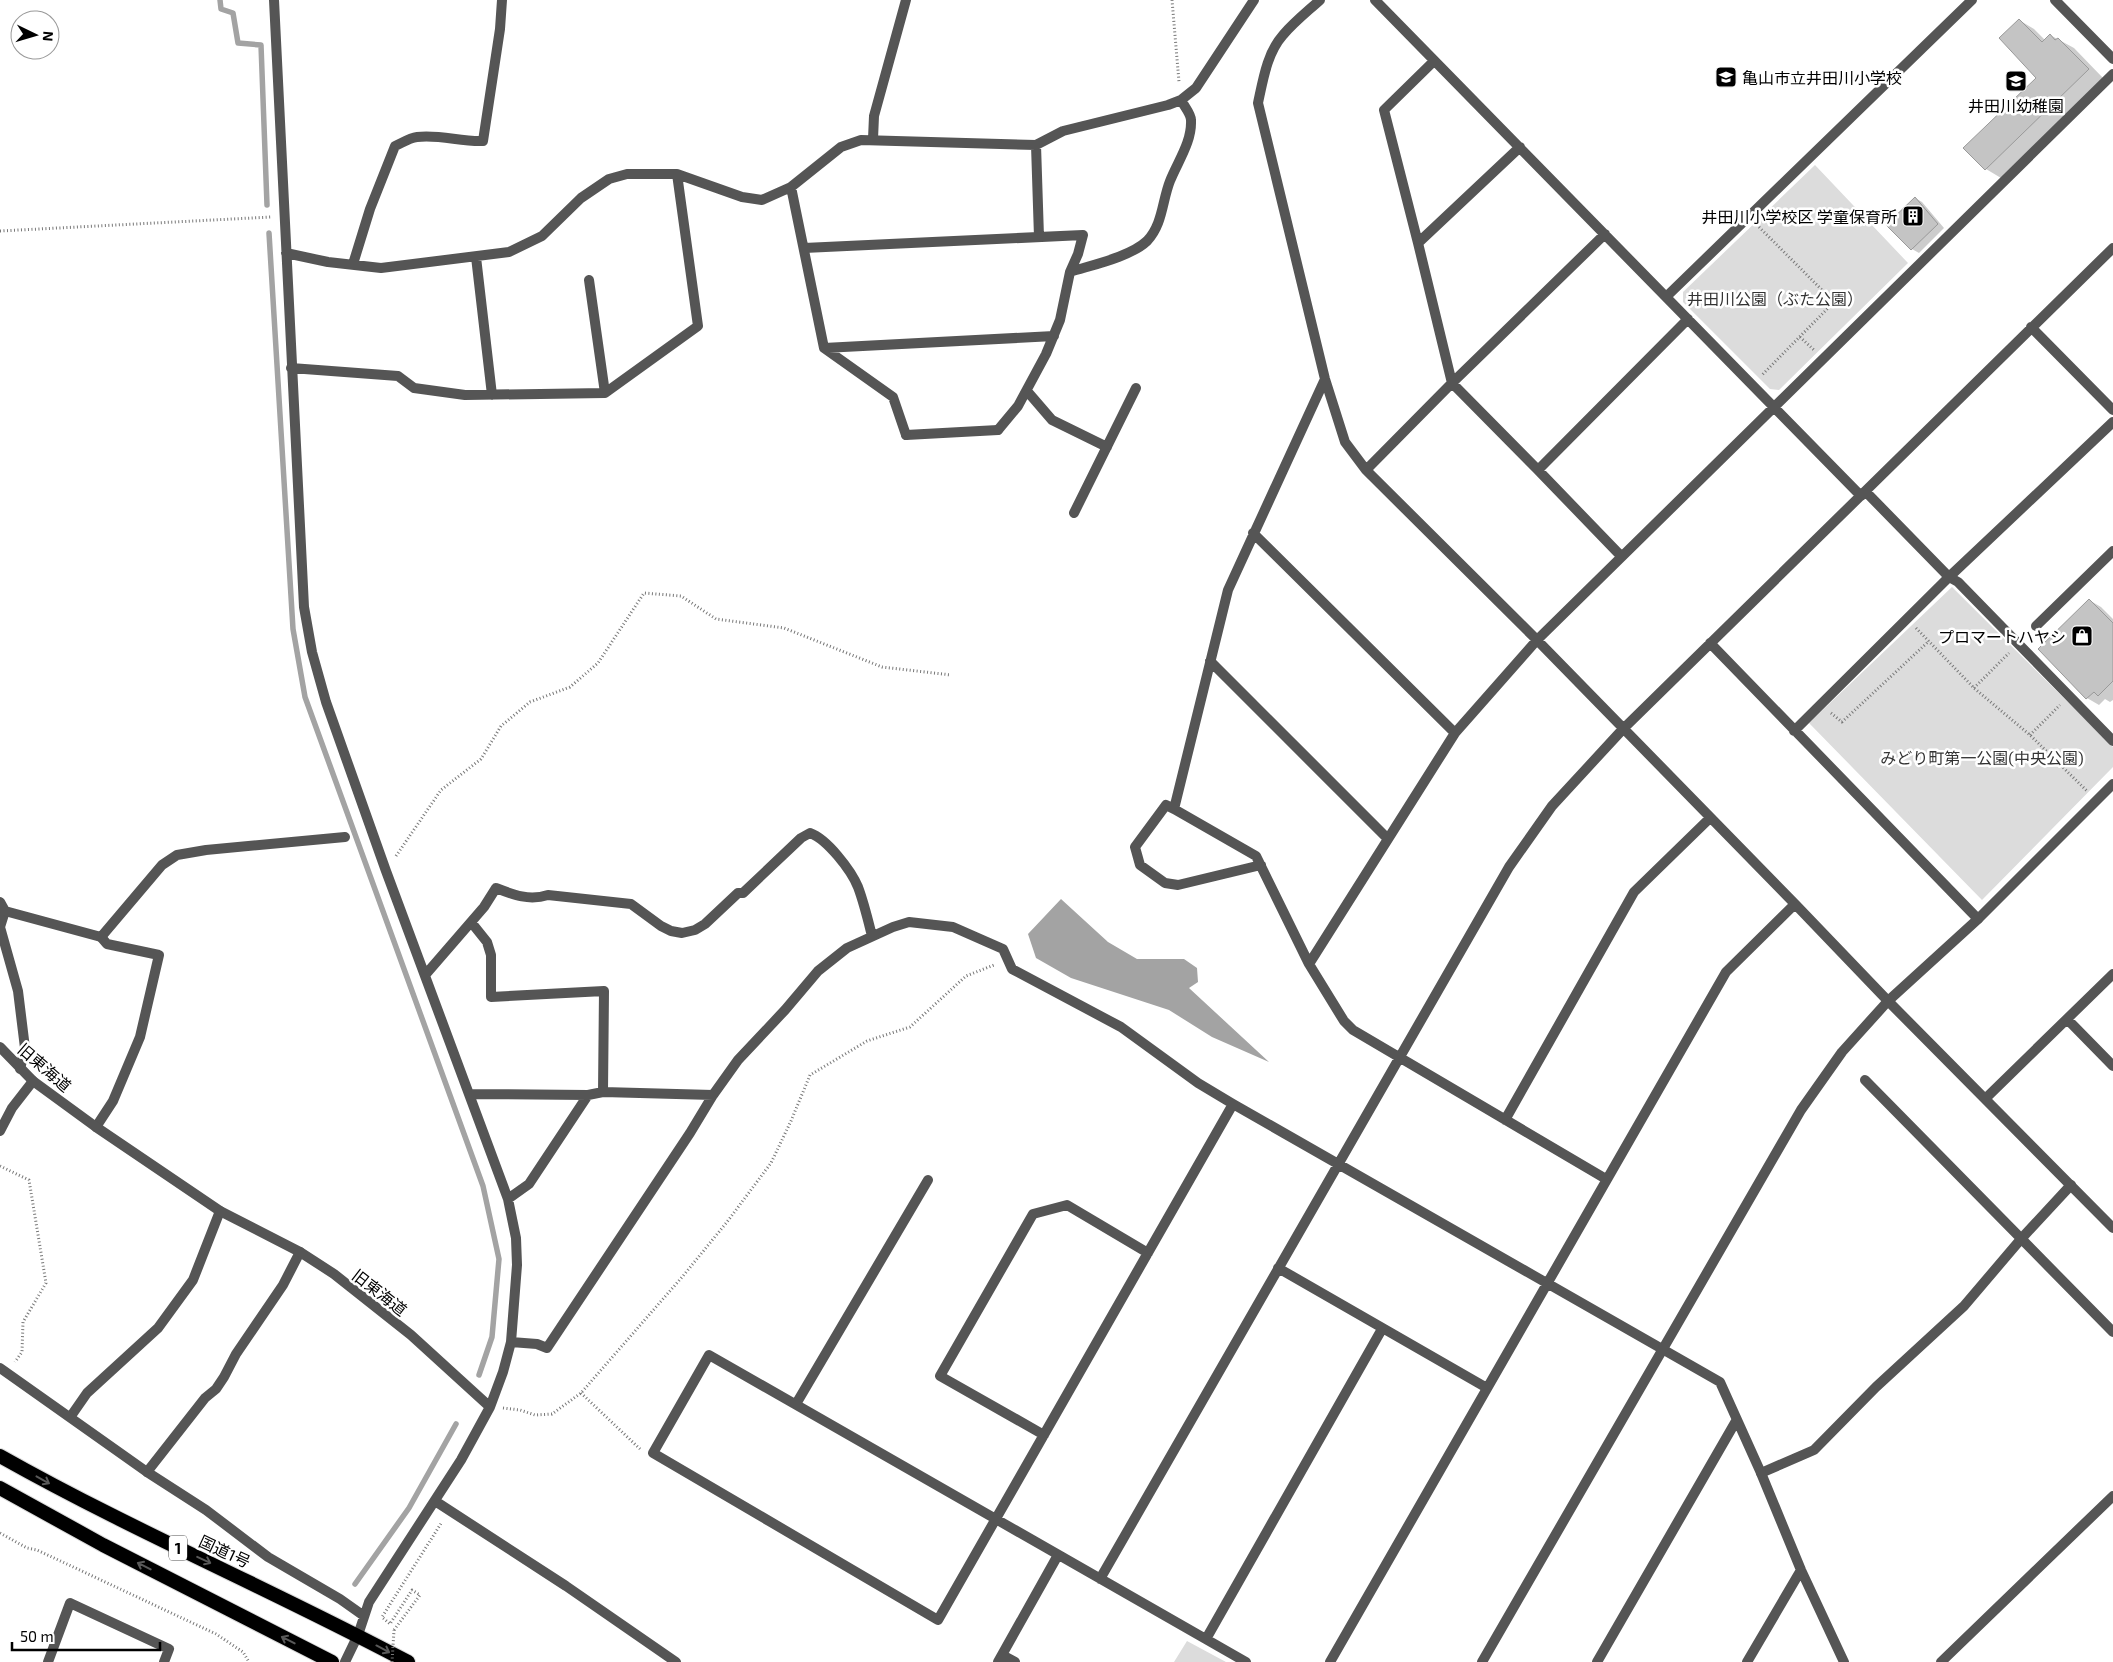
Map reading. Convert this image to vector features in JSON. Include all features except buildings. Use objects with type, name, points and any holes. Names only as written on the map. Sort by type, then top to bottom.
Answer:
[{"type":"highway","name":"国道1号","points":[[0,1456],[52,1486],[143,1532],[358,1635],[408,1662]]},
{"type":"highway","name":"1","points":[[0,1488],[103,1545],[332,1662]]},
{"type":"street","points":[[274,0],[291,368],[304,607],[307,630],[326,702],[386,871],[426,974],[508,1199],[516,1238],[518,1265],[511,1342],[503,1372],[490,1407],[461,1460],[369,1602],[358,1635],[345,1662]]},
{"type":"street","points":[[353,264],[370,209],[395,146],[416,137],[437,137],[469,142],[483,141],[500,29],[502,0]]},
{"type":"street","points":[[873,139],[874,116],[906,0]]},
{"type":"street","points":[[286,253],[328,262],[381,268],[476,257],[509,252],[542,236],[581,198],[609,179],[627,174],[677,174],[742,196],[762,200],[791,187],[841,147],[861,140],[1036,145],[1063,131],[1168,105],[1181,100],[1196,88],[1254,0]]},
{"type":"street","points":[[1320,0],[1282,36],[1271,54],[1258,103],[1326,378],[1345,442],[1366,470],[1537,640],[1888,1001],[2113,1228]]},
{"type":"street","points":[[1375,0],[1775,407],[1949,576],[1958,582],[2113,741]]},
{"type":"street","points":[[1667,296],[1972,0]]},
{"type":"street","points":[[2056,0],[2113,59]]},
{"type":"street","points":[[1434,61],[1384,110],[1452,383],[1620,556]]},
{"type":"street","points":[[1310,964],[1455,733],[1537,640],[1620,556],[1775,407],[2113,74]]},
{"type":"street","points":[[1070,272],[1132,251],[1146,241],[1155,229],[1161,216],[1170,182],[1190,136],[1191,118],[1181,100]]},
{"type":"street","points":[[1036,145],[1039,237]]},
{"type":"street","points":[[1418,243],[1520,147]]},
{"type":"street","points":[[291,368],[398,376],[414,388],[465,395],[605,393],[698,326],[677,174]]},
{"type":"street","points":[[791,187],[824,348],[893,397],[906,435],[998,430],[1018,406],[1027,391],[1054,336],[1060,320],[1070,272],[1078,254],[1083,235],[804,248]]},
{"type":"street","points":[[1366,470],[1605,234]]},
{"type":"street","points":[[1100,1579],[1509,867],[1539,822],[1622,729],[2113,248]]},
{"type":"street","points":[[476,257],[492,395]]},
{"type":"street","points":[[589,280],[605,393]]},
{"type":"street","points":[[1538,470],[1688,319]]},
{"type":"street","points":[[2031,327],[2113,410]]},
{"type":"street","points":[[824,348],[1054,336]]},
{"type":"street","points":[[1174,809],[1228,590],[1253,532],[1326,378]]},
{"type":"street","points":[[1074,513],[1136,388]]},
{"type":"street","points":[[1027,391],[1052,420],[1107,447]]},
{"type":"street","points":[[1794,731],[1949,576],[2113,422]]},
{"type":"street","points":[[1253,532],[1455,733]]},
{"type":"street","points":[[2036,626],[2113,552]]},
{"type":"street","points":[[1710,643],[1978,919]]},
{"type":"street","points":[[1210,661],[1388,839]]},
{"type":"street","points":[[1482,1662],[1801,1110],[1842,1052],[1888,1001],[1978,919],[2113,784]]},
{"type":"street","points":[[1261,865],[1178,885],[1165,883],[1140,865],[1135,847],[1166,805],[1256,856],[1261,865],[1310,964],[1344,1022],[1353,1030],[1399,1058],[1606,1179]]},
{"type":"street","points":[[1505,1120],[1634,892],[1710,818]]},
{"type":"street","points":[[426,974],[484,908],[496,888],[520,897],[538,898],[548,896],[631,904],[671,932],[682,933],[695,930],[705,924],[738,892],[743,893],[801,838],[810,833],[822,839],[858,887],[872,936]]},
{"type":"street","points":[[101,937],[162,865],[177,855],[206,850],[345,837]]},
{"type":"street","points":[[1330,1662],[1726,972],[1795,904]]},
{"type":"street","points":[[20,1070],[25,1048],[18,991],[0,927],[2,906],[101,937],[107,944],[159,955],[140,1037],[113,1101],[96,1127]]},
{"type":"street","points":[[472,922],[487,942],[491,955],[491,997],[604,991],[603,1092]]},
{"type":"street","points":[[511,1342],[537,1344],[547,1348],[690,1134],[713,1094],[738,1060],[785,1010],[818,971],[847,948],[909,922],[953,926],[1003,949],[1012,969],[1121,1028],[1198,1083],[1233,1104],[1720,1382],[1761,1473],[1801,1570],[1844,1662]]},
{"type":"street","points":[[1986,1098],[2113,974]]},
{"type":"street","points":[[2067,1019],[2113,1066]]},
{"type":"street","name":"旧東海道","points":[[0,1047],[20,1070],[33,1081],[96,1127],[220,1211],[300,1252],[334,1274],[411,1335],[490,1407]]},
{"type":"street","points":[[1864,1080],[2113,1332]]},
{"type":"street","points":[[0,1131],[12,1108],[33,1081]]},
{"type":"street","points":[[469,1094],[588,1095],[603,1092],[713,1094]]},
{"type":"street","points":[[508,1199],[529,1184],[588,1095]]},
{"type":"street","points":[[1233,1104],[995,1519],[938,1620],[653,1453],[709,1354],[995,1519],[1246,1662]]},
{"type":"street","points":[[796,1404],[928,1180]]},
{"type":"street","points":[[1761,1473],[1814,1450],[1876,1387],[1964,1306],[2021,1238],[2072,1186]]},
{"type":"street","points":[[1044,1435],[940,1376],[1033,1214],[1067,1205],[1148,1252]]},
{"type":"street","points":[[71,1416],[87,1393],[158,1328],[193,1280],[220,1211]]},
{"type":"street","points":[[147,1472],[205,1398],[216,1389],[236,1354],[283,1285],[300,1252]]},
{"type":"street","points":[[1278,1268],[1487,1388]]},
{"type":"street","points":[[1206,1639],[1382,1329]]},
{"type":"street","points":[[4,1371],[71,1416],[147,1472],[206,1510],[268,1557],[340,1599],[364,1616]]},
{"type":"street","points":[[1597,1662],[1736,1421]]},
{"type":"street","points":[[1941,1662],[2113,1496]]},
{"type":"street","points":[[435,1501],[566,1586],[669,1660]]},
{"type":"street","points":[[1015,1662],[1000,1658],[1058,1555]]},
{"type":"street","points":[[1748,1662],[1801,1570]]},
{"type":"street","points":[[48,1662],[70,1603],[169,1649],[164,1662]]},
{"type":"path","points":[[1172,0],[1181,100]]},
{"type":"path","points":[[0,231],[284,216]]},
{"type":"path","points":[[1748,216],[1834,302],[1760,378]]},
{"type":"path","points":[[1800,337],[1816,353]]},
{"type":"path","points":[[386,871],[441,790],[481,759],[500,726],[530,702],[570,687],[598,662],[644,593],[681,596],[716,619],[784,628],[882,666],[951,675]]},
{"type":"path","points":[[1908,618],[1974,688],[2030,735],[2083,787]]},
{"type":"path","points":[[1820,705],[1842,722],[1930,641]]},
{"type":"path","points":[[1974,688],[2018,644]]},
{"type":"path","points":[[2030,735],[2069,695]]},
{"type":"path","points":[[490,1407],[520,1410],[535,1415],[552,1414],[581,1393],[689,1268],[771,1162],[791,1122],[810,1075],[867,1040],[910,1027],[966,976],[995,965],[1012,969]]},
{"type":"path","points":[[0,1166],[29,1180],[46,1284],[23,1322],[22,1352],[4,1371]]},
{"type":"path","points":[[581,1393],[641,1450],[653,1453]]},
{"type":"path","points":[[392,1662],[394,1630],[420,1595],[412,1590],[390,1624],[382,1618],[449,1510]]},
{"type":"path","points":[[0,1534],[216,1634],[243,1652],[249,1662]]},
{"type":"green space","name":"井田川公園（ぶた公園）","points":[[1815,165],[1908,263],[1779,390],[1770,389],[1683,302],[1683,292]]},
{"type":"green space","name":"みどり町第一公園(中央公園)","points":[[1952,587],[2113,747],[2113,767],[1982,900],[1809,723]]},
{"type":"green space","points":[[1187,1641],[1226,1662],[1174,1662]]},
{"type":"shaded area","points":[[1061,899],[1108,942],[1137,959],[1184,959],[1197,968],[1198,982],[1189,988],[1269,1062],[1212,1037],[1169,1010],[1071,978],[1036,958],[1028,934]]},
{"type":"waterway","points":[[220,0],[221,9],[233,13],[238,43],[261,45],[267,205]]},
{"type":"waterway","points":[[269,233],[293,629],[305,697],[483,1186],[499,1259],[492,1337],[479,1375]]},
{"type":"waterway","points":[[355,1584],[409,1508],[456,1424]]},
{"type":"place","name":"亀山市立井田川小学校","points":[[1726,77]]},
{"type":"place","name":"井田川幼稚園","points":[[2016,81]]},
{"type":"place","name":"井田川小学校区 学童保育所","points":[[1913,216]]},
{"type":"place","name":"プロマートハヤシ","points":[[2082,636]]}]
